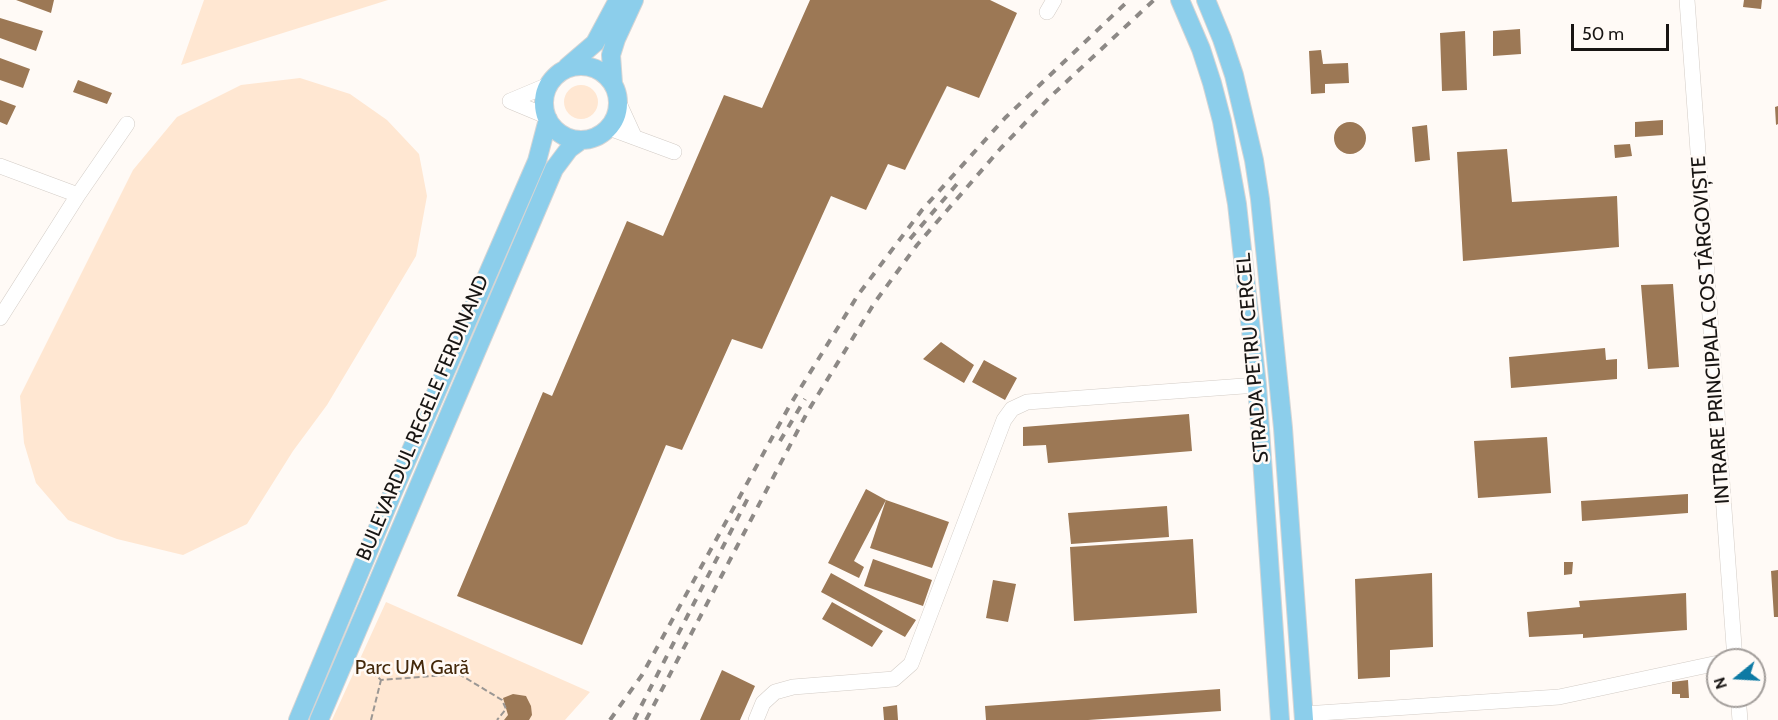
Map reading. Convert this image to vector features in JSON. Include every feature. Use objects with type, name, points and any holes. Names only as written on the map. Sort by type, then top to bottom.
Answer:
[{"type":"main road","points":[[580,141],[569,139],[559,133],[547,118],[544,96],[548,85],[595,43],[618,0]]},
{"type":"main road","points":[[609,128],[615,120],[618,101],[612,83],[610,66],[616,39],[634,0]]},
{"type":"main road","name":"STRADA PETRU CERCEL","points":[[1180,0],[1201,49],[1212,83],[1237,204],[1257,385],[1280,718]]},
{"type":"main road","name":"STRADA PETRU CERCEL","points":[[1206,0],[1234,75],[1254,160],[1260,200],[1282,417],[1304,717]]},
{"type":"main road","points":[[563,70],[585,66],[606,75],[612,83]]},
{"type":"main road","name":"BULEVARDUL REGELE FERDINAND","points":[[298,720],[393,492],[539,156],[547,118]]},
{"type":"main road","name":"BULEVARDUL REGELE FERDINAND","points":[[319,720],[554,169],[569,149],[580,141],[601,135],[609,128]]},
{"type":"main road","points":[[1280,718],[1304,717]]},
{"type":"lane","name":"INTRARE PRINCIPALA COS TÂRGOVIȘTE","points":[[1687,0],[1734,648]]},
{"type":"lane","points":[[547,118],[510,101],[548,85]]},
{"type":"lane","points":[[618,101],[634,136]]},
{"type":"lane","points":[[1,316],[78,195],[127,124]]},
{"type":"lane","points":[[609,128],[674,152]]},
{"type":"lane","points":[[0,166],[78,195]]},
{"type":"lane","points":[[756,720],[763,703],[775,692],[793,687],[894,679],[911,663],[999,431],[1012,409],[1027,402],[1257,385]]},
{"type":"lane","points":[[1304,717],[1331,712],[1558,697],[1706,666]]},
{"type":"path","points":[[365,666],[381,680],[459,674],[502,700],[506,709],[497,720]]},
{"type":"path","points":[[371,720],[381,680]]},
{"type":"green space","points":[[204,0],[388,0],[181,65]]},
{"type":"green space","points":[[300,78],[350,94],[387,120],[419,154],[427,196],[416,256],[327,405],[293,451],[247,524],[183,555],[117,539],[68,520],[36,483],[24,443],[20,396],[133,170],[177,117],[241,85]]},
{"type":"green space","points":[[581,85],[593,90],[598,102],[593,114],[581,119],[569,114],[564,102],[569,90]]},
{"type":"green space","name":"Parc UM Gară","points":[[386,602],[590,692],[565,720],[332,720]]},
{"type":"building","points":[[16,0],[54,0],[51,13]]},
{"type":"building","points":[[810,0],[990,0],[1017,13],[979,98],[947,86],[905,170],[888,164],[866,210],[831,196],[762,349],[732,339],[682,450],[666,445],[582,645],[457,596],[543,392],[552,396],[627,221],[663,236],[724,95],[762,108]]},
{"type":"building","points":[[1744,0],[1762,0],[1761,9],[1743,7]]},
{"type":"building","points":[[0,18],[43,31],[36,51],[0,38]]},
{"type":"building","points":[[1520,29],[1521,54],[1493,56],[1493,31]]},
{"type":"building","points":[[1465,31],[1467,90],[1442,91],[1440,33]]},
{"type":"building","points":[[1321,50],[1323,64],[1348,63],[1349,83],[1325,84],[1325,93],[1311,94],[1309,51]]},
{"type":"building","points":[[0,58],[30,69],[23,88],[0,80]]},
{"type":"building","points":[[78,80],[112,93],[107,104],[73,92]]},
{"type":"building","points":[[0,100],[16,106],[7,125],[0,122]]},
{"type":"building","points":[[1778,106],[1778,124],[1776,125],[1775,107]]},
{"type":"building","points":[[1663,120],[1663,135],[1635,137],[1635,122]]},
{"type":"building","points":[[1350,122],[1362,126],[1366,138],[1362,150],[1350,154],[1338,150],[1334,138],[1338,126]]},
{"type":"building","points":[[1427,125],[1430,160],[1415,162],[1412,127]]},
{"type":"building","points":[[1630,144],[1632,156],[1615,158],[1614,145]]},
{"type":"building","points":[[1507,149],[1512,202],[1617,196],[1619,247],[1463,261],[1457,152]]},
{"type":"building","points":[[1673,284],[1679,367],[1648,369],[1641,285]]},
{"type":"building","points":[[941,342],[974,365],[964,383],[923,359]]},
{"type":"building","points":[[1605,348],[1606,360],[1617,359],[1617,379],[1511,388],[1509,357]]},
{"type":"building","points":[[984,360],[1017,378],[1005,400],[972,382]]},
{"type":"building","points":[[1189,414],[1192,451],[1048,463],[1046,445],[1023,446],[1023,427]]},
{"type":"building","points":[[1547,437],[1551,493],[1478,498],[1474,441]]},
{"type":"building","points":[[866,489],[886,500],[854,561],[864,567],[859,578],[828,563]]},
{"type":"building","points":[[1688,494],[1688,513],[1582,521],[1581,501]]},
{"type":"building","points":[[886,500],[949,522],[932,568],[870,548]]},
{"type":"building","points":[[1167,506],[1169,537],[1071,544],[1068,513]]},
{"type":"building","points":[[1193,539],[1197,613],[1074,621],[1070,547]]},
{"type":"building","points":[[873,559],[932,580],[923,606],[864,586]]},
{"type":"building","points":[[1564,562],[1573,562],[1572,574],[1564,575]]},
{"type":"building","points":[[1778,570],[1778,617],[1774,617],[1771,571]]},
{"type":"building","points":[[831,573],[916,620],[905,637],[821,592]]},
{"type":"building","points":[[1432,573],[1433,647],[1390,650],[1390,677],[1358,679],[1355,579]]},
{"type":"building","points":[[993,580],[1016,584],[1008,622],[986,618]]},
{"type":"building","points":[[1686,593],[1687,630],[1583,638],[1583,634],[1529,637],[1527,612],[1580,607],[1579,601]]},
{"type":"building","points":[[832,602],[883,631],[872,647],[822,619]]},
{"type":"building","points":[[722,670],[755,686],[740,720],[700,720]]},
{"type":"building","points":[[1688,680],[1689,698],[1680,698],[1680,694],[1672,694],[1672,682]]},
{"type":"building","points":[[1220,689],[1221,711],[1088,720],[986,720],[985,706]]},
{"type":"building","points":[[513,694],[526,696],[531,706],[532,715],[529,720],[504,720],[508,715],[503,698]]},
{"type":"building","points":[[897,705],[898,720],[884,720],[883,707]]},
{"type":"railway","points":[[646,720],[808,411],[875,302],[917,245],[1001,148],[1049,98],[1154,0]]},
{"type":"railway","points":[[610,720],[642,675],[790,405],[858,295],[922,210],[1005,118],[1128,1]]},
{"type":"railway","points":[[910,239],[957,184]]},
{"type":"railway","points":[[780,441],[805,399]]},
{"type":"railway","points":[[634,720],[748,498]]}]
